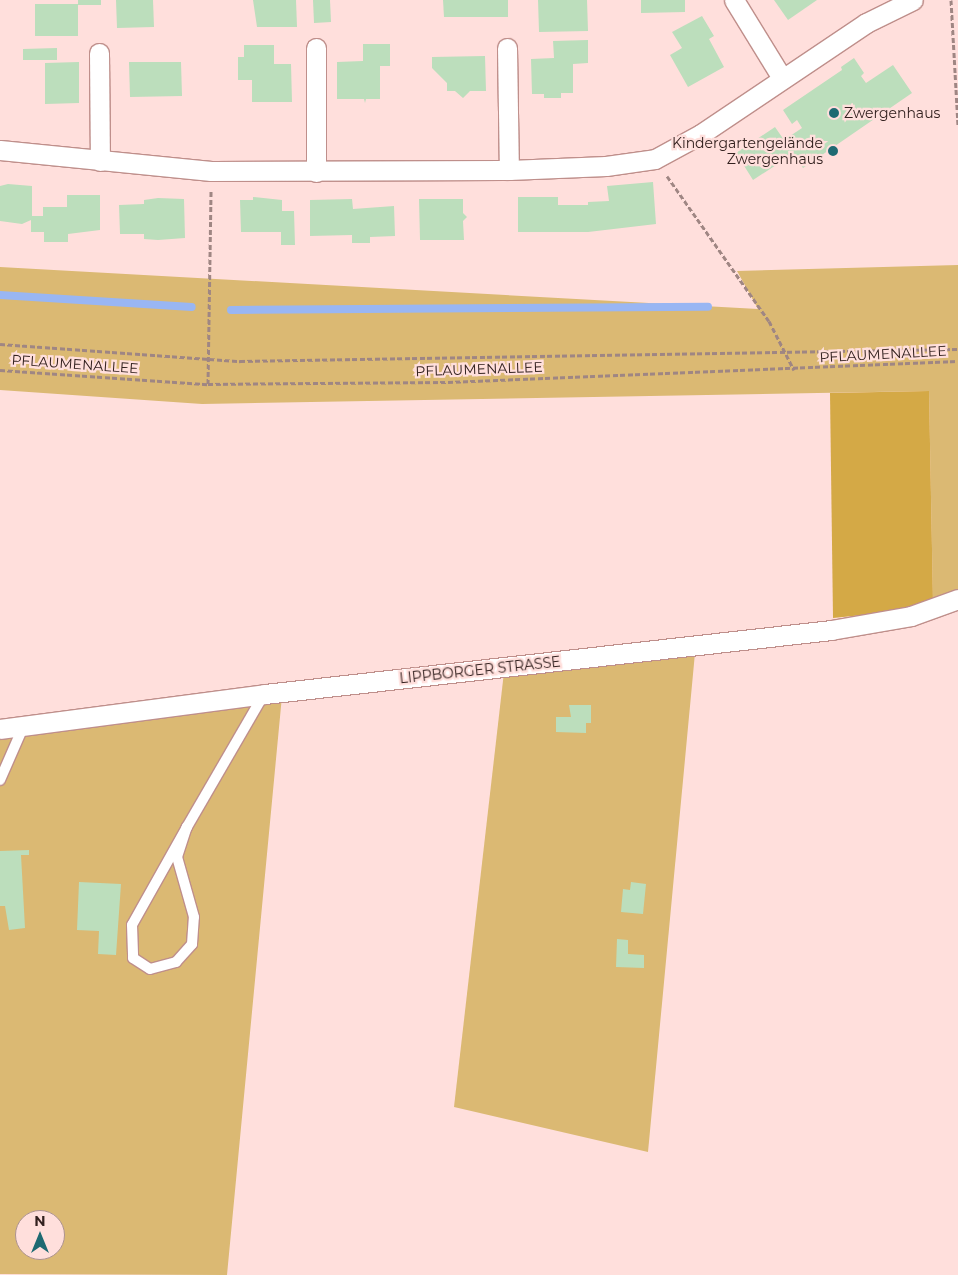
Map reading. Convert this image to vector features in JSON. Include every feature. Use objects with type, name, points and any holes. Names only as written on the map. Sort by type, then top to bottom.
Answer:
[{"type":"street","points":[[734,0],[782,78]]},
{"type":"street","points":[[0,150],[211,171],[509,170],[606,166],[655,158],[701,134],[866,23],[913,0]]},
{"type":"street","points":[[316,48],[316,172]]},
{"type":"street","points":[[507,48],[509,170]]},
{"type":"street","points":[[99,53],[100,161]]},
{"type":"street","name":"LIPPBORGER STRASSE","points":[[0,729],[265,694],[831,630],[911,616],[958,599]]},
{"type":"lane","points":[[187,827],[177,857],[194,917],[192,944],[176,962],[150,969],[133,958],[132,925],[258,700],[265,694]]},
{"type":"lane","points":[[0,780],[24,725]]},
{"type":"path","points":[[952,0],[958,127]]},
{"type":"path","points":[[655,158],[769,321],[794,370]]},
{"type":"path","points":[[208,384],[211,171]]},
{"type":"path","points":[[0,344],[209,358],[493,358],[958,349]]},
{"type":"path","name":"PFLAUMENALLEE","points":[[0,370],[208,384],[448,382],[794,370],[958,361]]},
{"type":"shaded area","points":[[958,265],[958,594],[933,602],[929,391],[202,404],[0,390],[0,267],[758,309],[737,271]]},
{"type":"shaded area","points":[[929,391],[933,602],[912,610],[833,618],[830,393]]},
{"type":"shaded area","points":[[695,653],[648,1152],[454,1107],[504,672]]},
{"type":"shaded area","points":[[282,696],[227,1275],[0,1274],[0,731]]},
{"type":"building","points":[[78,0],[101,0],[101,5],[78,5]]},
{"type":"building","points":[[116,0],[153,0],[154,27],[117,28]]},
{"type":"building","points":[[253,0],[296,0],[297,27],[257,27]]},
{"type":"building","points":[[313,0],[330,0],[331,22],[314,23]]},
{"type":"building","points":[[443,0],[508,0],[508,17],[444,17]]},
{"type":"building","points":[[538,0],[587,0],[588,31],[539,32]]},
{"type":"building","points":[[641,0],[685,0],[685,12],[641,13]]},
{"type":"building","points":[[774,0],[817,0],[788,20]]},
{"type":"building","points":[[35,4],[78,4],[78,36],[35,36]]},
{"type":"building","points":[[702,16],[714,36],[709,39],[724,67],[688,87],[670,55],[682,48],[672,32]]},
{"type":"building","points":[[588,40],[588,63],[573,64],[573,93],[561,93],[561,98],[544,98],[544,94],[532,94],[531,59],[554,58],[553,41]]},
{"type":"building","points":[[363,44],[390,44],[390,66],[380,66],[380,99],[366,99],[365,103],[364,99],[337,99],[337,62],[363,61]]},
{"type":"building","points":[[244,45],[274,45],[274,64],[291,64],[292,102],[252,102],[252,80],[238,80],[238,57],[244,57]]},
{"type":"building","points":[[57,48],[57,60],[23,60],[23,49]]},
{"type":"building","points":[[485,56],[486,91],[470,91],[463,98],[455,91],[447,91],[447,83],[432,68],[432,57]]},
{"type":"building","name":"Zwergenhaus","points":[[854,58],[864,73],[861,76],[866,83],[893,65],[912,93],[803,168],[793,154],[753,180],[736,153],[775,127],[784,140],[802,128],[797,120],[792,124],[783,110],[842,70],[841,67]]},
{"type":"building","points":[[79,62],[79,103],[45,104],[45,63]]},
{"type":"building","points":[[129,62],[181,62],[182,96],[130,97]]},
{"type":"building","points":[[653,182],[656,224],[588,232],[518,232],[518,197],[558,197],[558,205],[588,205],[588,202],[609,201],[607,186]]},
{"type":"building","points":[[8,184],[32,186],[32,216],[43,216],[43,207],[67,207],[67,195],[100,195],[100,230],[68,234],[68,242],[44,242],[44,232],[31,232],[31,220],[22,224],[0,221],[0,186]]},
{"type":"building","points":[[253,197],[282,200],[282,211],[294,211],[295,245],[281,245],[281,232],[241,232],[240,200],[253,200]]},
{"type":"building","points":[[158,198],[184,199],[185,238],[158,240],[144,239],[144,234],[120,234],[119,205],[144,204],[144,200]]},
{"type":"building","points":[[352,199],[353,209],[394,206],[395,236],[370,237],[370,243],[352,243],[352,235],[310,236],[310,200]]},
{"type":"building","points":[[419,199],[463,199],[463,213],[467,217],[463,221],[464,240],[420,240]]},
{"type":"building","points":[[569,705],[591,705],[591,723],[586,723],[586,733],[556,732],[556,717],[571,717]]},
{"type":"building","points":[[29,850],[29,855],[21,855],[25,928],[9,930],[5,906],[0,906],[0,851]]},
{"type":"building","points":[[79,882],[121,884],[116,955],[98,954],[99,931],[77,930]]},
{"type":"building","points":[[631,882],[646,884],[643,914],[621,912],[623,889],[630,890]]},
{"type":"building","points":[[617,939],[628,940],[628,954],[644,955],[644,968],[616,967]]},
{"type":"waterway","points":[[0,295],[192,307]]},
{"type":"waterway","points":[[231,310],[708,307]]},
{"type":"place","name":"Zwergenhaus","points":[[834,113]]},
{"type":"place","name":"Kindergartengelände Zwergenhaus","points":[[833,151]]}]
